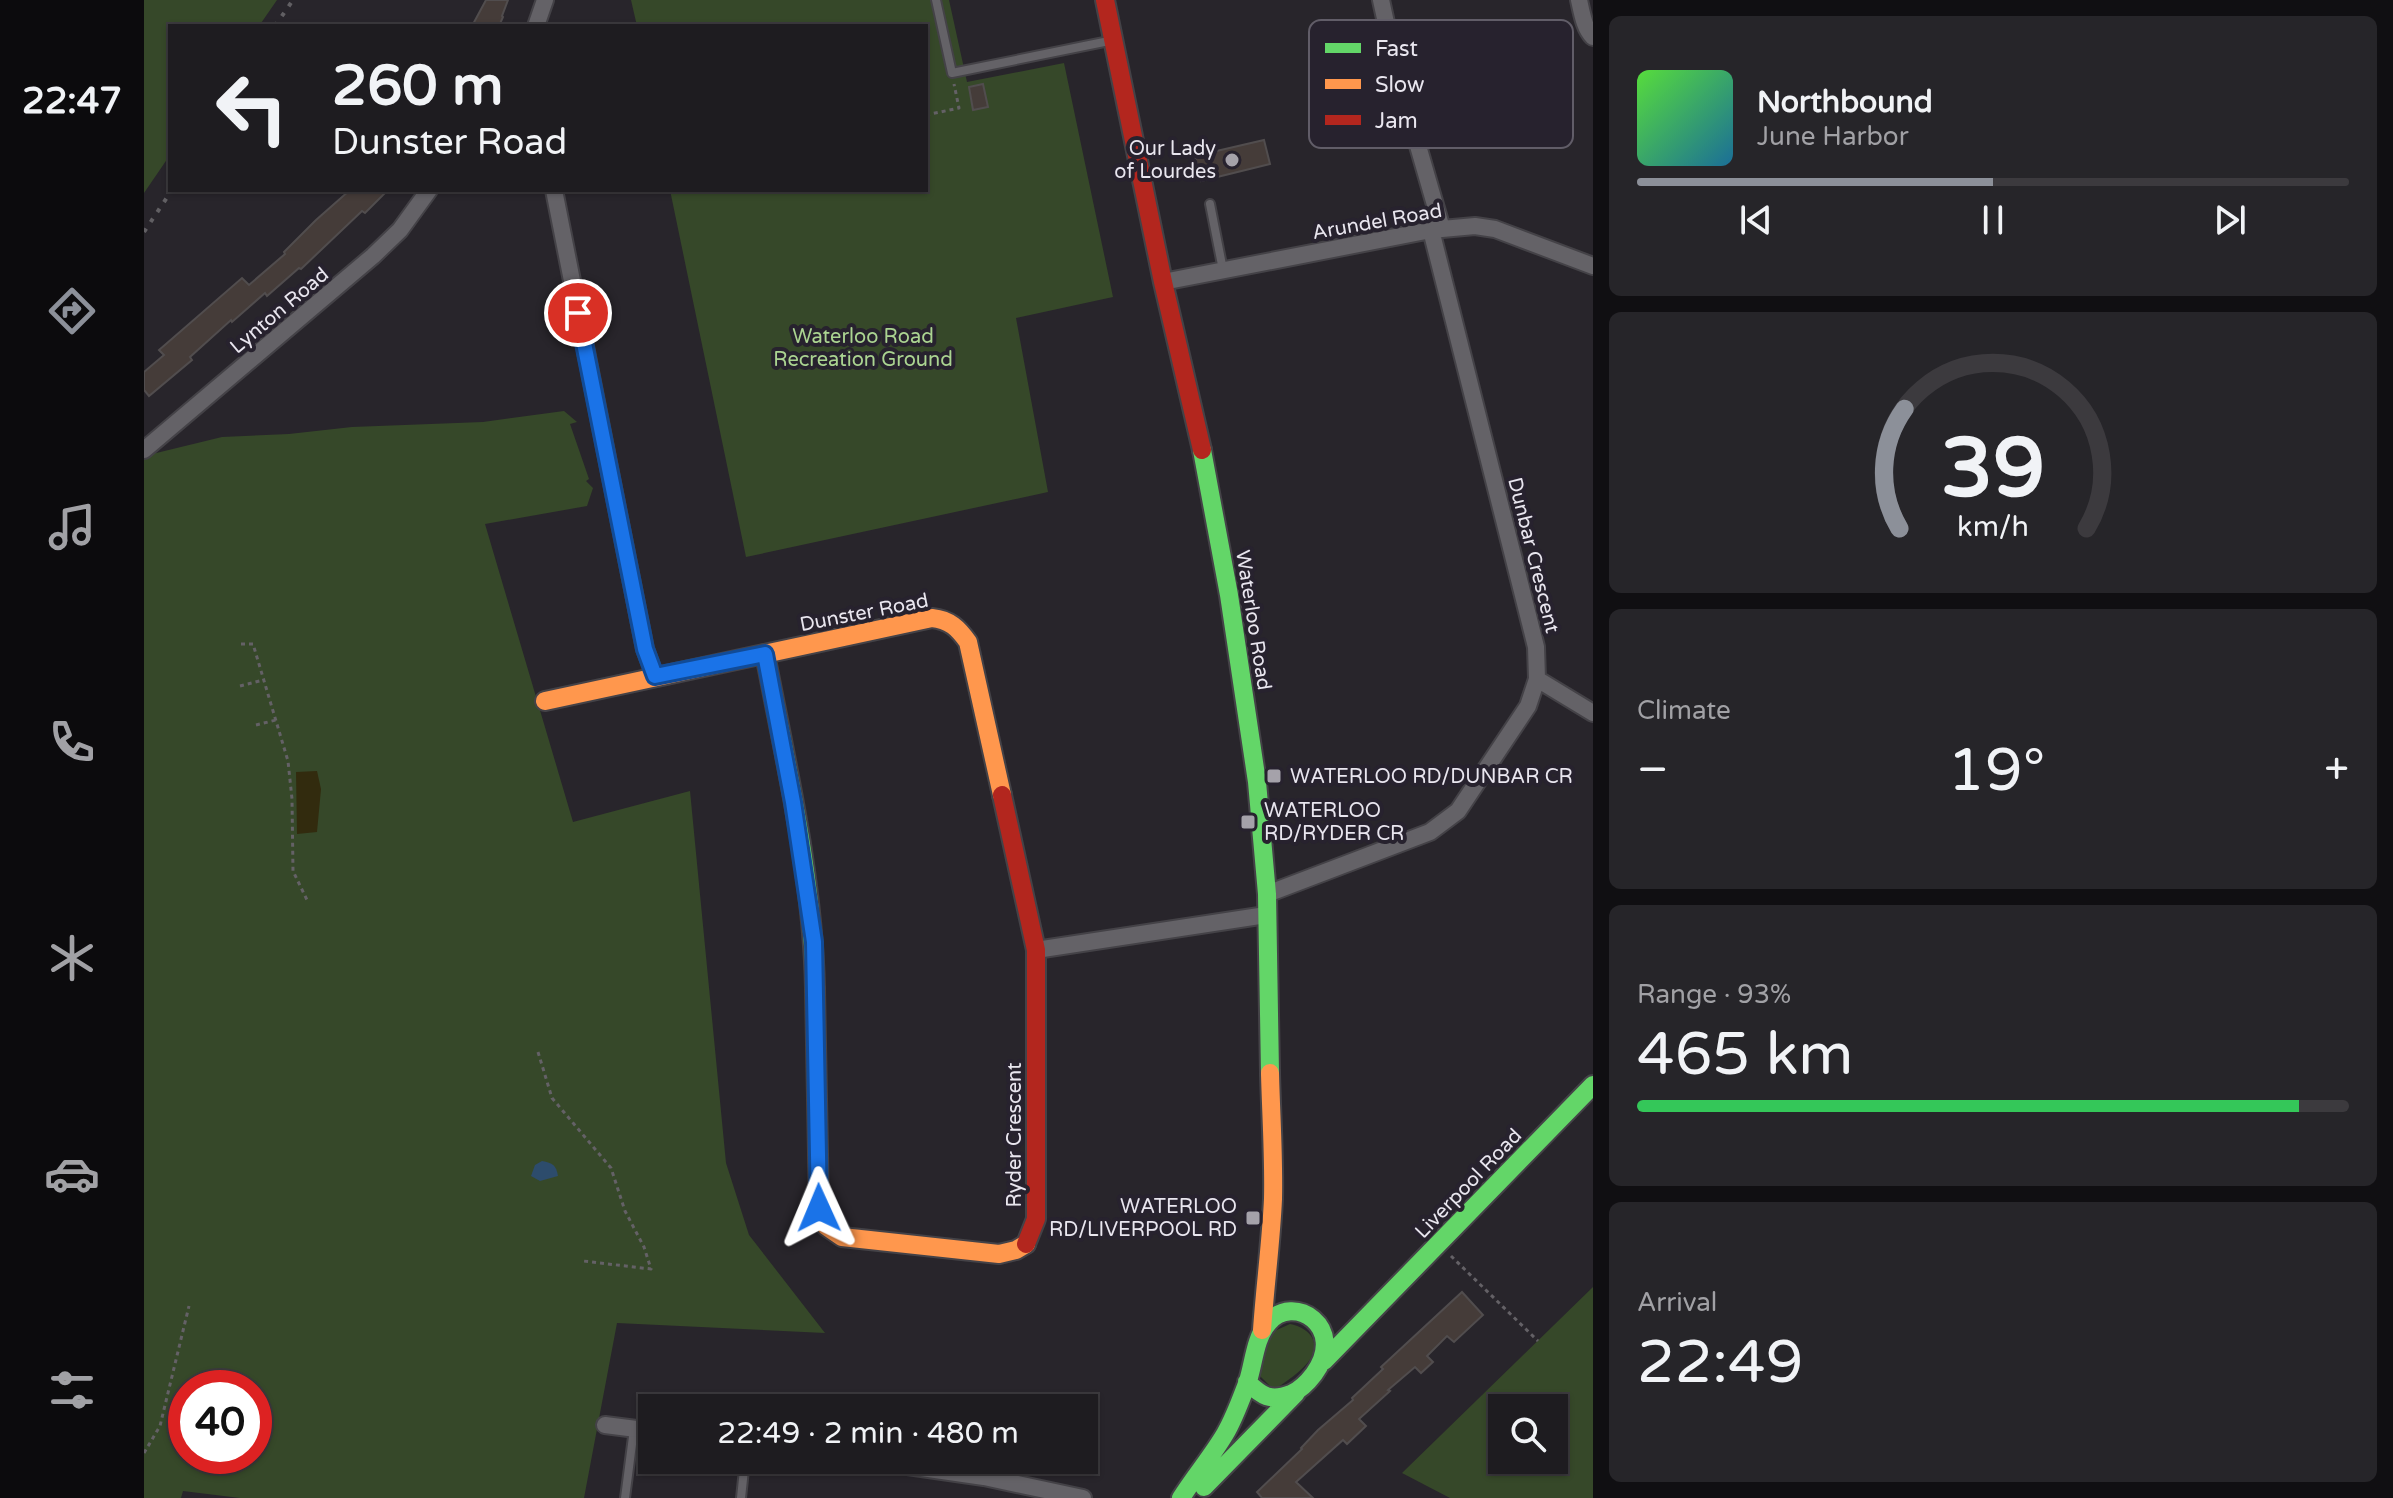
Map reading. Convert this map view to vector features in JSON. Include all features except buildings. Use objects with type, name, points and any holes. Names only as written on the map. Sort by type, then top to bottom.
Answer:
[{"type":"main road","name":"Waterloo Road","points":[[1105,0],[1163,282],[1199,436],[1229,595],[1257,782],[1267,894],[1273,1195],[1262,1330]]},
{"type":"main road","name":"Dunster Road","points":[[545,701],[932,618],[946,619],[958,628],[968,642],[1036,950]]},
{"type":"main road","name":"Ryder Crescent","points":[[765,654],[793,802],[814,942],[819,1208],[823,1222],[832,1234],[999,1254],[1016,1251],[1030,1240],[1036,1219],[1036,950]]},
{"type":"main road","name":"Liverpool Road","points":[[1324,1361],[1593,1085]]},
{"type":"main road","name":"Waterloo Road","points":[[1270,1257],[1288,1299],[1306,1315]]},
{"type":"main road","points":[[1182,1498],[1224,1435],[1247,1382],[1266,1323],[1280,1314],[1344,1320],[1373,1310]]},
{"type":"main road","points":[[1182,1498],[1204,1486],[1280,1412],[1324,1361],[1327,1352],[1325,1334],[1320,1324],[1306,1315]]},
{"type":"main road","points":[[1247,1382],[1260,1396],[1276,1400],[1301,1387]]},
{"type":"street","points":[[537,24],[545,0]]},
{"type":"street","name":"Dunbar Crescent","points":[[1381,0],[1385,20]]},
{"type":"street","points":[[1579,0],[1584,20],[1593,37]]},
{"type":"street","name":"Dunbar Crescent","points":[[1267,894],[1430,832],[1446,821],[1458,811],[1528,706],[1537,679],[1536,647],[1416,148]]},
{"type":"street","name":"Lynton Road","points":[[144,450],[373,256],[400,230],[428,192]]},
{"type":"street","points":[[554,192],[645,649],[655,676]]},
{"type":"street","name":"Arundel Road","points":[[1163,282],[1436,229],[1475,226],[1495,229],[1593,266]]},
{"type":"street","points":[[1537,679],[1593,713]]},
{"type":"street","points":[[1036,950],[1266,915]]},
{"type":"street","points":[[605,1425],[638,1429]]},
{"type":"street","points":[[966,1474],[1083,1498]]},
{"type":"lane","points":[[936,0],[952,73],[1114,40]]},
{"type":"lane","points":[[1210,204],[1223,271]]},
{"type":"lane","points":[[625,1498],[634,1429]]},
{"type":"lane","points":[[741,1498],[744,1474]]},
{"type":"path","points":[[928,115],[959,108],[952,73]]},
{"type":"path","points":[[241,644],[253,644],[288,761],[293,871],[308,902]]},
{"type":"path","points":[[240,686],[263,680]]},
{"type":"path","points":[[256,725],[276,719]]},
{"type":"path","points":[[538,1052],[552,1098],[611,1168],[625,1211],[644,1247],[651,1269],[583,1261]]},
{"type":"path","points":[[1439,1245],[1538,1341]]},
{"type":"path","points":[[144,1453],[160,1426],[189,1306]]},
{"type":"green space","points":[[144,0],[277,0],[260,24],[168,24],[168,158],[144,193]]},
{"type":"green space","name":"Waterloo Road Recreation Ground","points":[[631,0],[949,0],[967,82],[1064,63],[1113,297],[1016,318],[1048,492],[746,557],[670,192],[928,192],[928,24],[637,24]]},
{"type":"green space","points":[[564,411],[577,422],[570,424],[589,479],[586,481],[593,488],[587,506],[485,524],[573,822],[690,791],[726,1163],[749,1235],[825,1333],[617,1323],[584,1498],[240,1498],[183,1491],[181,1498],[144,1498],[144,456],[222,437],[352,427],[483,422]]},
{"type":"green space","points":[[1593,1287],[1593,1498],[1450,1498],[1402,1473]]},
{"type":"green space","points":[[1290,1324],[1312,1336],[1313,1354],[1302,1369],[1274,1390],[1259,1375],[1268,1334]]},
{"type":"sand","points":[[317,771],[321,789],[317,832],[297,834],[296,772]]},
{"type":"water","points":[[542,1161],[553,1165],[558,1176],[540,1181],[531,1176],[535,1165]]},
{"type":"railway","points":[[276,24],[293,0]]},
{"type":"railway","points":[[144,232],[171,192]]},
{"type":"traffic: fast","points":[[1202,450],[1229,595],[1257,782],[1267,894],[1270,1073]]},
{"type":"traffic: fast","points":[[765,654],[804,863],[815,989]]},
{"type":"traffic: fast","points":[[1324,1361],[1593,1085]]},
{"type":"traffic: fast","points":[[1181,1498],[1232,1421],[1238,1408],[1240,1401],[1243,1394],[1245,1388],[1248,1381],[1258,1343],[1268,1323],[1279,1314],[1291,1311],[1313,1319],[1321,1329],[1325,1342],[1323,1357],[1304,1386],[1291,1394],[1272,1397],[1262,1394],[1257,1391],[1252,1387],[1247,1382]]},
{"type":"traffic: fast","points":[[1204,1487],[1296,1393]]},
{"type":"traffic: slow","points":[[545,701],[938,619],[953,626],[968,642],[1002,795]]},
{"type":"traffic: slow","points":[[815,989],[819,1208],[826,1226],[842,1237],[999,1254],[1026,1244]]},
{"type":"traffic: slow","points":[[1262,1330],[1273,1199],[1270,1073]]},
{"type":"traffic: jam","points":[[1105,0],[1163,282],[1202,450]]},
{"type":"traffic: jam","points":[[1002,795],[1036,950],[1036,1219],[1026,1244]]},
{"type":"place","name":"Our Lady of Lourdes","points":[[1232,160]]},
{"type":"place","name":"WATERLOO RD/DUNBAR CR","points":[[1274,776]]},
{"type":"place","name":"WATERLOO RD/RYDER CR","points":[[1248,822]]},
{"type":"place","name":"WATERLOO RD/LIVERPOOL RD","points":[[1253,1218]]},
{"type":"route","points":[[578,313],[645,649],[655,676],[765,654],[793,802],[814,942],[819,1208]]}]
